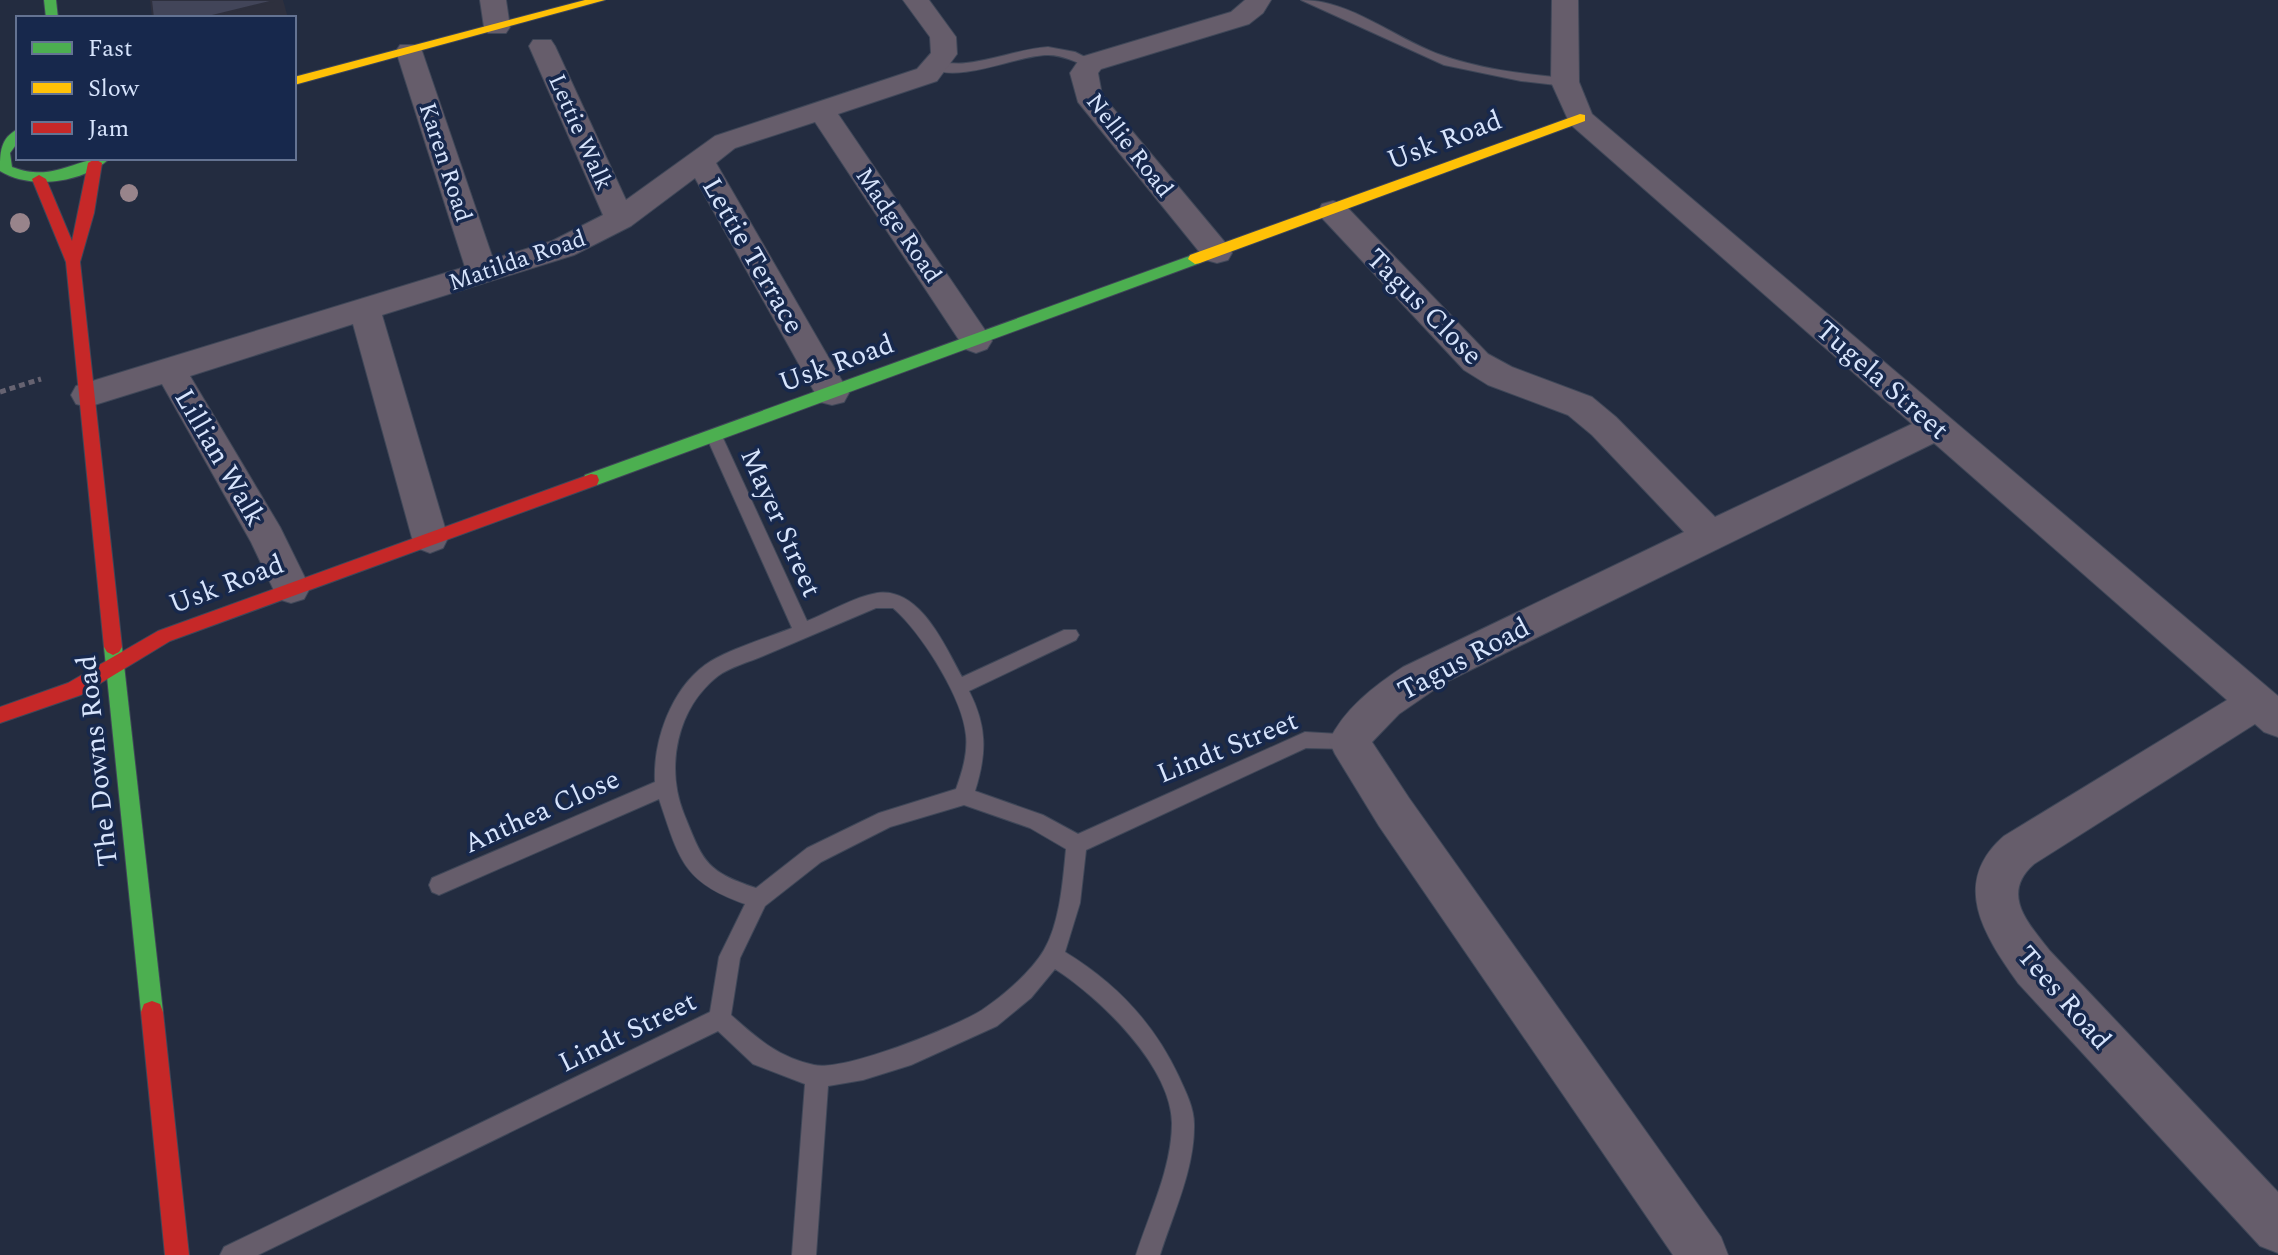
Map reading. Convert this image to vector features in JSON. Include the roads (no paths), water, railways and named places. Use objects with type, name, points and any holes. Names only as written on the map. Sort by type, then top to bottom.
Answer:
[{"type":"street","points":[[493,0],[497,27]]},
{"type":"street","points":[[296,80],[599,0]]},
{"type":"street","points":[[916,0],[943,37],[944,54],[936,67]]},
{"type":"street","name":"Nellie Road","points":[[1217,253],[1088,96],[1084,73],[1091,63],[1240,18],[1254,8],[1258,0]]},
{"type":"street","name":"Tugela Street","points":[[1565,0],[1565,82],[1580,118],[2268,711]]},
{"type":"street","name":"Lettie Walk","points":[[542,46],[620,219]]},
{"type":"street","name":"Karen Road","points":[[409,51],[483,274]]},
{"type":"street","name":"Matilda Road","points":[[88,395],[563,248],[620,219],[725,142],[913,82],[936,67]]},
{"type":"street","name":"Madge Road","points":[[821,110],[976,341]]},
{"type":"street","name":"Usk Road","points":[[0,715],[74,689],[164,636],[291,588],[1333,211],[1580,118]]},
{"type":"street","points":[[9,141],[2,162],[8,176],[39,179],[77,171],[99,161]]},
{"type":"street","name":"Lettie Terrace","points":[[699,159],[832,393]]},
{"type":"street","name":"The Downs Road","points":[[73,262],[99,161]]},
{"type":"street","name":"The Downs Road","points":[[39,179],[73,262],[177,1255]]},
{"type":"street","name":"Tagus Close","points":[[1333,211],[1476,362],[1500,376],[1580,406],[1604,426],[1710,536]]},
{"type":"street","points":[[365,310],[430,538]]},
{"type":"street","name":"Lillian Walk","points":[[170,370],[267,537],[291,588]]},
{"type":"street","name":"Tagus Road","points":[[1349,741],[1371,712],[1397,690],[1430,671],[1938,426]]},
{"type":"street","name":"Tees Road","points":[[2268,711],[2019,850],[1999,872],[1997,901],[2012,937],[2034,967],[2278,1228]]},
{"type":"street","points":[[1349,741],[1394,812],[1703,1255]]},
{"type":"lane","points":[[1307,0],[1348,14],[1448,62],[1524,78],[1565,82]]},
{"type":"lane","points":[[936,67],[964,69],[1044,50],[1071,54],[1091,63]]},
{"type":"lane","name":"Mayer Street","points":[[714,436],[802,630]]},
{"type":"lane","points":[[758,899],[718,885],[700,870],[687,850],[665,787],[663,758],[669,735],[699,682],[713,669],[874,601],[898,603],[912,614],[958,687],[975,726],[976,748],[964,796]]},
{"type":"lane","points":[[958,687],[1070,635]]},
{"type":"lane","name":"Lindt Street","points":[[1077,844],[1305,740],[1349,741]]},
{"type":"lane","name":"Anthea Close","points":[[439,885],[665,787]]},
{"type":"lane","points":[[720,1019],[730,957],[758,899],[814,855],[874,825],[964,796],[1036,821],[1077,844],[1070,903],[1053,956],[1023,990],[989,1018],[911,1054],[863,1069],[817,1077],[804,1255]]},
{"type":"lane","points":[[1053,956],[1107,993],[1133,1019],[1161,1060],[1180,1104],[1183,1123],[1180,1144],[1148,1255]]},
{"type":"lane","name":"Lindt Street","points":[[232,1255],[720,1019],[761,1056],[817,1077]]}]
